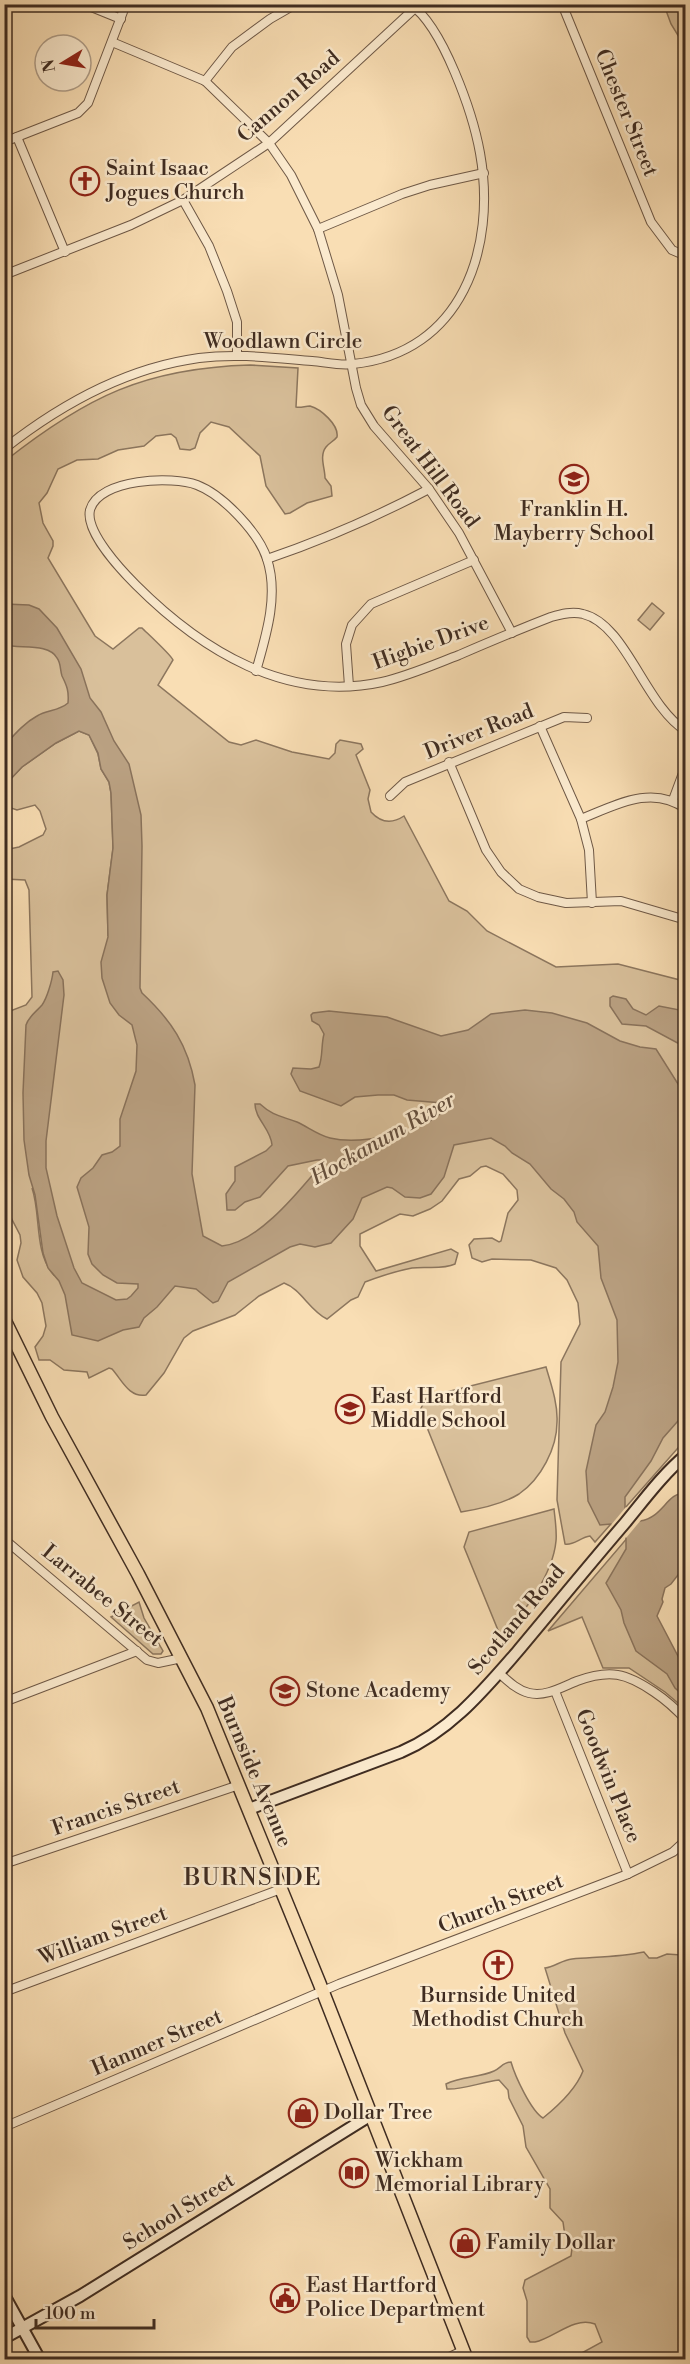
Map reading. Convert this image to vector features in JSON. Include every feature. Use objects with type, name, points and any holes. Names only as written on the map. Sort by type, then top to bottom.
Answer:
[{"type":"main road","name":"Burnside Avenue","points":[[5,1320],[52,1417],[207,1708],[323,1991],[465,2355]]},
{"type":"main road","name":"Scotland Road","points":[[249,1809],[417,1745],[446,1725],[473,1702],[499,1673],[633,1513],[686,1455]]},
{"type":"main road","name":"School Street","points":[[4,2338],[80,2296],[371,2115]]},
{"type":"main road","points":[[4,2295],[40,2360]]},
{"type":"street","points":[[84,4],[121,19]]},
{"type":"street","points":[[4,142],[78,113],[88,103],[126,4]]},
{"type":"street","points":[[205,81],[232,47],[270,19],[297,4]]},
{"type":"street","name":"Chester Street","points":[[562,4],[651,222],[672,250],[686,256]]},
{"type":"street","name":"Cannon Road","points":[[4,275],[131,225],[183,200],[269,143],[416,6]]},
{"type":"street","name":"Woodlawn Circle","points":[[5,447],[68,404],[115,381],[153,368],[198,358],[237,356],[351,364],[384,358],[415,344],[439,326],[460,301],[472,272],[482,236],[486,204],[484,173],[472,119],[438,36],[416,6]]},
{"type":"street","name":"Great Hill Road","points":[[112,42],[205,81],[269,143],[291,175],[318,229],[338,295],[361,405],[374,426],[429,489],[459,533],[512,633]]},
{"type":"street","points":[[17,137],[64,252]]},
{"type":"street","points":[[318,229],[402,194],[484,173]]},
{"type":"street","points":[[183,200],[209,246],[227,291],[237,321],[237,356]]},
{"type":"street","name":"Higbie Drive","points":[[256,670],[267,633],[270,608],[267,559],[252,531],[233,508],[197,485],[151,479],[120,486],[100,495],[90,510],[92,526],[101,543],[129,578],[159,609],[188,632],[215,650],[256,670],[296,683],[349,687],[408,675],[512,633]]},
{"type":"street","points":[[267,559],[322,541],[362,524],[429,489]]},
{"type":"street","points":[[349,687],[346,644],[352,626],[371,604],[474,560]]},
{"type":"street","points":[[512,633],[566,613],[581,613],[596,619],[614,637],[663,711],[686,731]]},
{"type":"street","name":"Driver Road","points":[[390,796],[405,782],[449,762],[564,717],[587,718]]},
{"type":"street","points":[[540,726],[582,819],[589,850],[592,903]]},
{"type":"street","points":[[449,762],[486,850],[501,872],[519,889],[538,897],[566,903],[621,901],[686,920]]},
{"type":"street","points":[[673,800],[686,765]]},
{"type":"street","points":[[582,819],[642,797],[673,800],[686,809]]},
{"type":"street","name":"Larrabee Street","points":[[4,1539],[147,1660],[158,1663],[182,1658]]},
{"type":"street","points":[[4,1702],[137,1651]]},
{"type":"street","points":[[499,1673],[512,1685],[528,1693],[539,1694],[555,1691],[601,1674],[621,1674],[634,1678],[662,1698],[686,1720]]},
{"type":"street","name":"Goodwin Place","points":[[555,1691],[628,1874]]},
{"type":"street","name":"Francis Street","points":[[4,1864],[239,1785]]},
{"type":"street","name":"Church Street","points":[[323,1991],[628,1874],[673,1852],[686,1840]]},
{"type":"street","name":"William Street","points":[[4,1992],[281,1889]]},
{"type":"street","name":"Hanmer Street","points":[[4,2127],[323,1991]]},
{"type":"street","points":[[443,2360],[465,2355]]},
{"type":"shaded area","points":[[664,5],[685,5],[685,40],[682,42],[671,24]]},
{"type":"shaded area","points":[[250,365],[298,368],[296,407],[310,406],[319,410],[328,418],[337,432],[337,437],[326,447],[323,454],[325,478],[331,486],[332,496],[307,503],[285,514],[266,486],[260,456],[229,427],[211,422],[200,433],[195,448],[190,450],[180,449],[176,438],[171,434],[156,436],[144,446],[118,450],[98,459],[77,460],[58,469],[47,493],[39,503],[43,523],[53,541],[48,558],[95,636],[113,649],[142,628],[173,660],[158,685],[229,742],[241,745],[256,740],[292,752],[329,759],[335,753],[336,744],[340,740],[361,744],[363,749],[356,755],[370,790],[368,799],[371,812],[387,821],[404,816],[449,901],[467,911],[487,931],[556,967],[618,964],[684,981],[685,978],[685,1440],[595,1542],[590,1536],[571,1544],[565,1544],[557,1500],[561,1362],[580,1324],[578,1303],[567,1280],[556,1268],[531,1260],[492,1259],[482,1262],[472,1258],[469,1245],[474,1239],[492,1238],[501,1241],[508,1213],[518,1200],[517,1190],[503,1174],[486,1166],[481,1167],[470,1176],[459,1179],[442,1201],[430,1209],[413,1216],[400,1214],[360,1234],[360,1246],[376,1271],[451,1249],[458,1253],[455,1264],[445,1267],[412,1268],[365,1282],[358,1297],[327,1319],[296,1290],[284,1283],[259,1296],[235,1315],[193,1331],[184,1338],[164,1373],[146,1395],[130,1391],[109,1368],[89,1378],[87,1372],[64,1370],[50,1360],[39,1360],[35,1347],[43,1336],[46,1326],[42,1303],[37,1293],[23,1277],[17,1260],[21,1243],[20,1235],[5,1206],[5,1013],[26,1005],[32,997],[29,890],[25,880],[5,879],[4,850],[19,847],[43,835],[46,829],[40,811],[35,805],[17,810],[5,806],[5,785],[22,767],[56,743],[79,731],[89,735],[98,754],[101,769],[109,782],[111,793],[113,848],[107,895],[108,936],[125,815],[90,721],[5,767],[4,480],[11,469],[5,461],[63,419],[118,390],[179,372]],"holes":[[[32,1188],[40,1202],[53,1274],[47,1265],[40,1244]]]},
{"type":"shaded area","points":[[652,603],[664,613],[650,630],[638,620]]},
{"type":"shaded area","points":[[546,1367],[557,1415],[554,1442],[541,1471],[527,1488],[513,1498],[483,1508],[461,1512],[420,1410],[427,1397]]},
{"type":"shaded area","points":[[554,1509],[556,1541],[549,1567],[536,1593],[518,1617],[500,1635],[464,1547],[469,1532]]},
{"type":"shaded area","points":[[634,1530],[639,1593],[685,1679],[685,1709],[665,1692],[629,1668],[603,1668],[582,1617],[548,1631]]},
{"type":"shaded area","points":[[139,1602],[144,1618],[163,1651],[161,1654],[153,1654],[111,1617]]},
{"type":"shaded area","points":[[685,1949],[683,2043],[686,2048],[686,2185],[680,2207],[686,2229],[685,2359],[577,2359],[578,2355],[602,2342],[595,2324],[587,2322],[572,2325],[535,2342],[530,2342],[527,2337],[527,2301],[523,2288],[525,2280],[571,2256],[572,2248],[565,2236],[563,2222],[550,2208],[550,2189],[526,2147],[523,2126],[509,2098],[508,2090],[499,2080],[453,2089],[447,2089],[446,2084],[488,2073],[511,2062],[529,2101],[543,2118],[571,2091],[583,2071],[565,2033],[545,1968],[572,1959],[644,1952],[649,1958],[667,1954],[681,1955]]},
{"type":"water","name":"Hockanum River","points":[[5,604],[29,605],[39,609],[57,628],[81,669],[90,698],[101,712],[114,741],[129,764],[141,815],[140,988],[177,1034],[192,1071],[195,1085],[192,1174],[203,1236],[222,1246],[236,1243],[250,1236],[277,1214],[321,1165],[322,1160],[317,1160],[288,1166],[260,1197],[245,1202],[235,1210],[227,1210],[226,1194],[235,1181],[235,1167],[266,1151],[272,1145],[255,1104],[260,1104],[273,1113],[297,1122],[321,1135],[343,1140],[374,1138],[407,1131],[422,1125],[444,1110],[442,1103],[407,1100],[394,1095],[355,1097],[341,1106],[300,1091],[291,1074],[293,1068],[319,1067],[321,1059],[324,1034],[319,1025],[312,1021],[313,1013],[329,1011],[387,1017],[441,1036],[468,1030],[491,1014],[525,1010],[552,1013],[587,1023],[620,1041],[656,1049],[685,1095],[686,1218],[682,1230],[686,1241],[685,1413],[663,1438],[651,1461],[625,1497],[625,1508],[640,1521],[648,1519],[673,1497],[685,1493],[685,1566],[665,1588],[663,1602],[657,1616],[679,1658],[685,1663],[685,1697],[675,1688],[667,1674],[636,1651],[621,1610],[606,1583],[626,1549],[626,1535],[611,1524],[600,1525],[588,1501],[586,1471],[596,1425],[605,1412],[618,1362],[617,1320],[601,1278],[598,1246],[577,1222],[574,1212],[564,1199],[551,1189],[530,1164],[505,1146],[491,1138],[454,1145],[444,1177],[431,1194],[420,1198],[405,1197],[387,1187],[362,1198],[353,1219],[331,1243],[315,1247],[300,1244],[290,1247],[228,1282],[218,1301],[213,1303],[196,1289],[175,1286],[144,1318],[139,1327],[123,1330],[98,1341],[72,1335],[65,1295],[59,1281],[48,1268],[43,1253],[35,1195],[29,1175],[24,1140],[23,1093],[26,1025],[44,1002],[53,972],[58,971],[63,980],[64,995],[46,1141],[46,1168],[57,1216],[74,1268],[82,1283],[116,1300],[127,1299],[138,1288],[138,1284],[117,1283],[103,1275],[92,1264],[88,1254],[89,1227],[77,1187],[81,1178],[93,1168],[102,1155],[120,1146],[120,1119],[136,1071],[137,1045],[132,1025],[119,1015],[110,1003],[102,978],[101,962],[108,937],[107,895],[113,848],[111,793],[109,782],[101,769],[98,753],[89,735],[79,731],[56,743],[22,767],[5,785],[4,746],[28,722],[41,714],[64,706],[68,703],[68,699],[59,662],[53,653],[41,648],[5,645]]},
{"type":"water","points":[[613,996],[626,999],[633,1009],[646,1015],[659,1006],[685,1011],[685,1047],[646,1026],[622,1024],[610,1006],[610,998]]},
{"type":"water","points":[[685,2185],[685,2229],[680,2207]]},
{"type":"pier","points":[[626,1507],[641,1520],[626,1538],[611,1525]]},
{"type":"place","name":"Saint Isaac Jogues Church","points":[[85,181]]},
{"type":"place","name":"Franklin H. Mayberry School","points":[[574,479]]},
{"type":"place","name":"East Hartford Middle School","points":[[350,1409]]},
{"type":"place","name":"Stone Academy","points":[[285,1691]]},
{"type":"place","name":"Burnside United Methodist Church","points":[[498,1965]]},
{"type":"place","name":"Dollar Tree","points":[[303,2113]]},
{"type":"place","name":"Wickham Memorial Library","points":[[354,2173]]},
{"type":"place","name":"Family Dollar","points":[[465,2243]]},
{"type":"place","name":"East Hartford Police Department","points":[[285,2298]]},
{"type":"district","name":"BURNSIDE","points":[[253,1878]]}]
